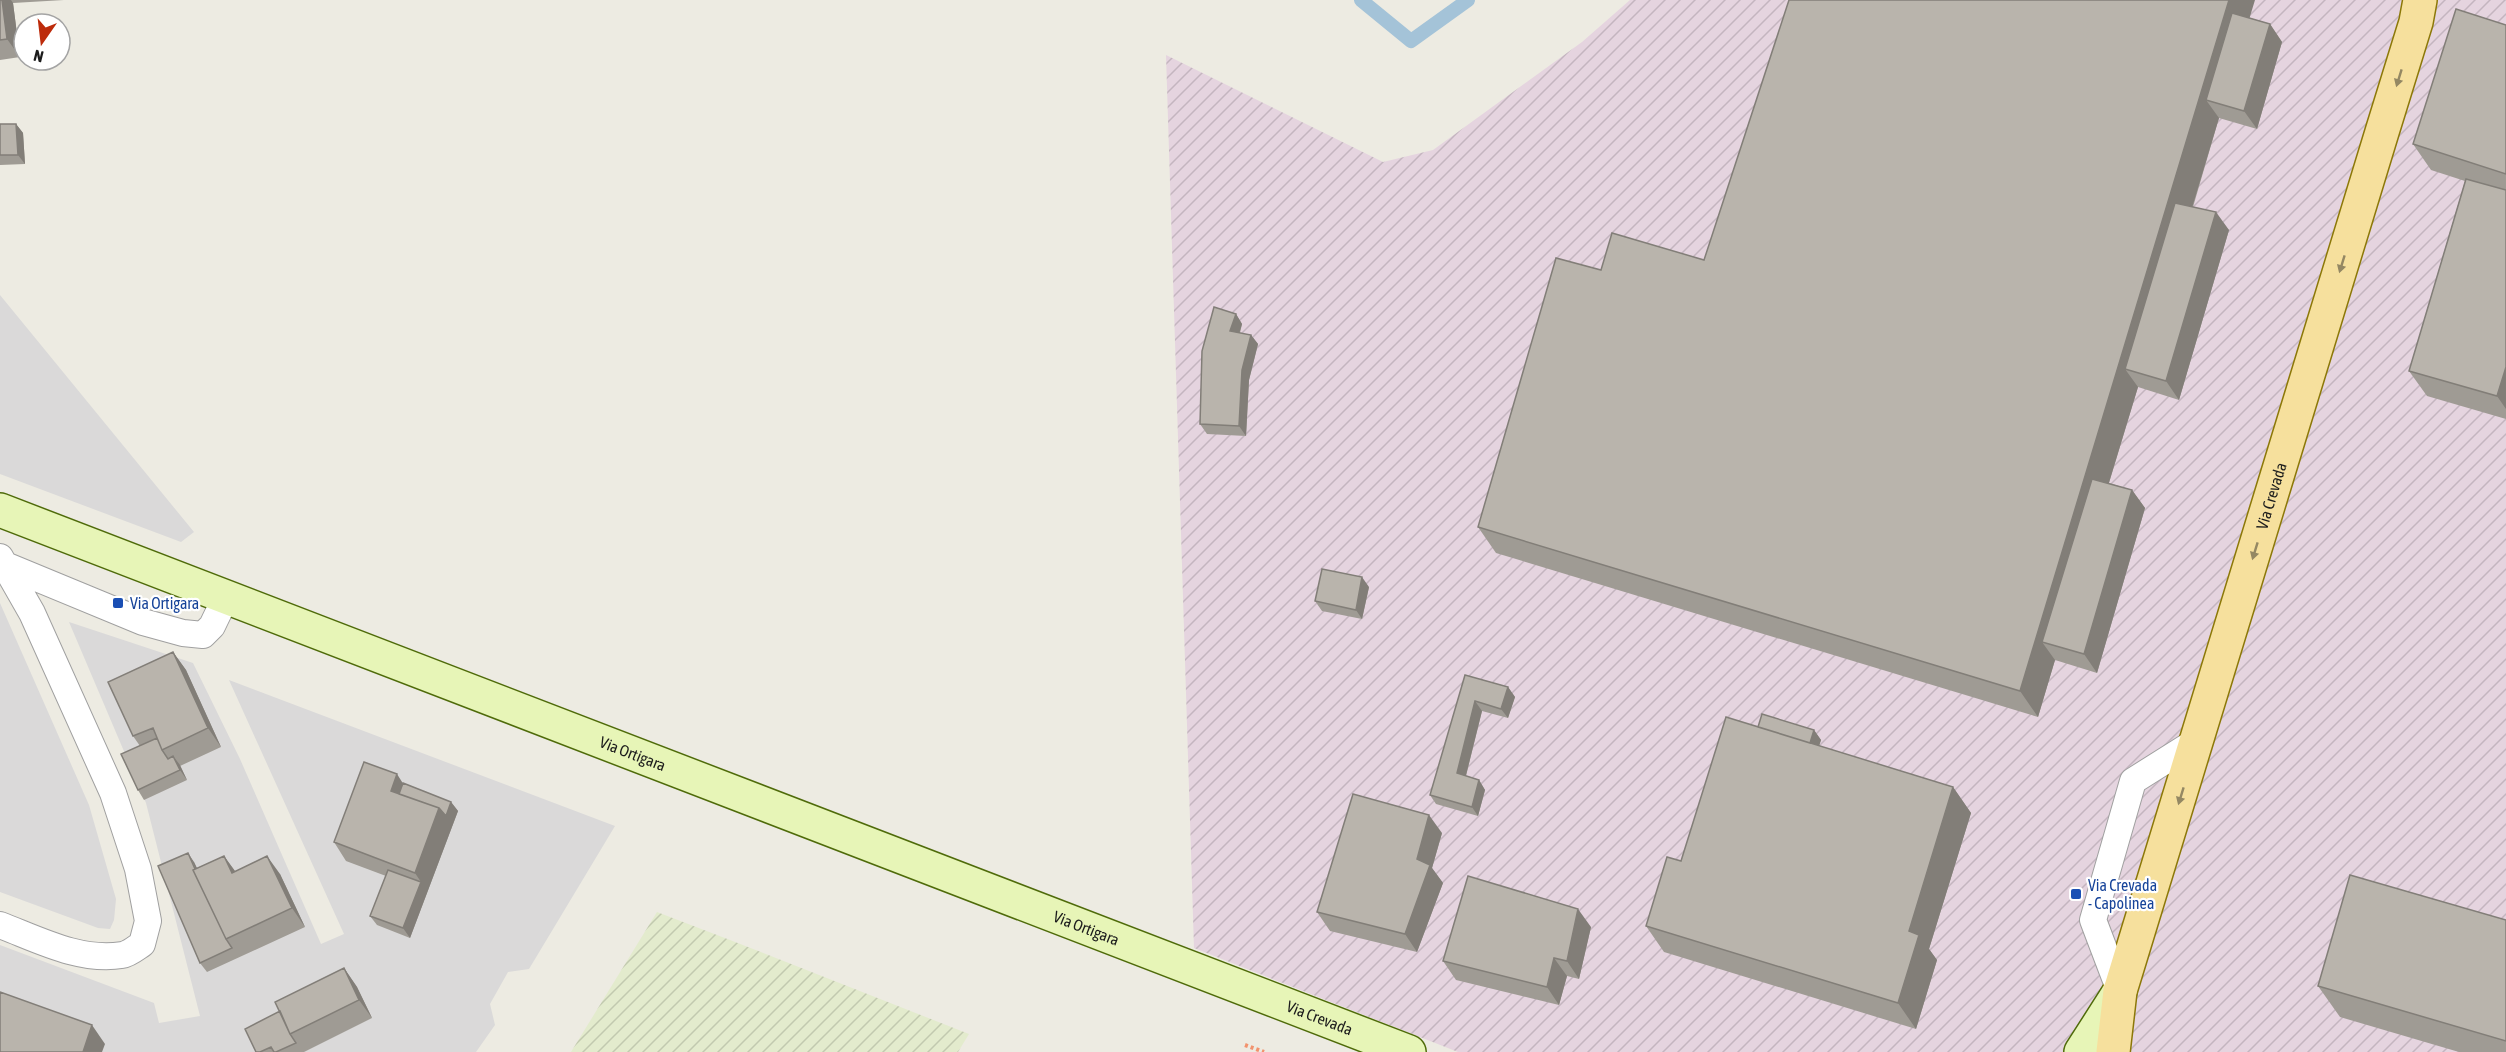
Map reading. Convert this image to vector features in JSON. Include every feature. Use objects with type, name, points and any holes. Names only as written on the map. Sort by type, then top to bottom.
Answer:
[{"type":"main road","name":"Via Crevada","points":[[2113,1052],[2120,991],[2420,7]]},
{"type":"main road","name":"Via Ortigara","points":[[0,510],[1264,998]]},
{"type":"main road","name":"Via Crevada","points":[[2081,1052],[2120,991]]},
{"type":"main road","name":"Via Crevada","points":[[1264,998],[1409,1052]]},
{"type":"lane","points":[[2,561],[143,622],[183,633],[202,635],[212,626],[226,597]]},
{"type":"lane","points":[[0,925],[69,951],[100,956],[124,955],[142,944],[148,921],[138,869],[112,793],[32,613],[2,561]]},
{"type":"lane","points":[[2120,991],[2093,920],[2133,781],[2198,740]]},
{"type":"path","points":[[1245,1045],[1264,1052]]},
{"type":"shaded area","points":[[1630,0],[2506,0],[2506,1052],[1458,1052],[1194,948],[1166,55],[1383,162],[1433,150],[1582,42]]},
{"type":"shaded area","points":[[0,295],[194,532],[181,542],[0,474]]},
{"type":"shaded area","points":[[0,603],[89,805],[116,899],[114,920],[110,929],[98,928],[0,892]]},
{"type":"shaded area","points":[[69,622],[193,663],[240,759],[321,944],[344,934],[229,680],[615,826],[529,969],[508,972],[490,1004],[495,1025],[476,1052],[0,1052],[0,945],[154,1003],[159,1023],[200,1016],[146,803]]},
{"type":"green space","points":[[657,912],[969,1034],[958,1052],[571,1052]]},
{"type":"building","points":[[0,0],[2,0],[7,39],[0,40]]},
{"type":"building","points":[[1789,0],[2229,0],[2020,691],[1478,527],[1556,258],[1601,270],[1612,233],[1704,260]]},
{"type":"building","points":[[2456,9],[2506,25],[2506,174],[2413,144]]},
{"type":"building","points":[[2232,13],[2270,24],[2244,111],[2206,100]]},
{"type":"building","points":[[0,124],[16,124],[18,155],[0,155]]},
{"type":"building","points":[[2466,179],[2506,190],[2506,367],[2497,396],[2409,371]]},
{"type":"building","points":[[2175,203],[2216,212],[2166,381],[2125,369]]},
{"type":"building","points":[[1214,307],[1236,314],[1230,331],[1251,335],[1242,370],[1239,426],[1200,424],[1202,351]]},
{"type":"building","points":[[2092,479],[2132,490],[2084,654],[2042,642]]},
{"type":"building","points":[[1322,569],[1362,577],[1356,610],[1315,601]]},
{"type":"building","points":[[173,652],[208,728],[162,750],[153,728],[133,736],[108,682]]},
{"type":"building","points":[[1465,675],[1508,687],[1501,709],[1475,701],[1457,773],[1479,780],[1472,807],[1430,795]]},
{"type":"building","points":[[1762,714],[1814,730],[1810,743],[1758,727]]},
{"type":"building","points":[[1726,717],[1953,787],[1909,931],[1919,935],[1898,1003],[1646,926],[1667,857],[1681,861]]},
{"type":"building","points":[[157,738],[168,759],[173,756],[180,770],[138,790],[121,754]]},
{"type":"building","points":[[364,762],[397,774],[391,791],[439,808],[415,873],[334,842]]},
{"type":"building","points":[[403,783],[451,802],[446,816],[439,808],[399,794]]},
{"type":"building","points":[[1353,794],[1429,815],[1417,859],[1430,865],[1405,934],[1317,912]]},
{"type":"building","points":[[188,853],[195,869],[193,870],[232,948],[200,963],[158,866]]},
{"type":"building","points":[[224,856],[232,873],[267,856],[292,908],[226,939],[193,870]]},
{"type":"building","points":[[388,870],[421,882],[403,928],[370,916]]},
{"type":"building","points":[[2350,875],[2506,920],[2506,1041],[2318,986]]},
{"type":"building","points":[[1468,876],[1578,909],[1567,961],[1554,958],[1547,987],[1443,961]]},
{"type":"building","points":[[344,968],[359,1000],[290,1034],[275,1002]]},
{"type":"building","points":[[0,992],[92,1025],[83,1052],[0,1052]]},
{"type":"building","points":[[280,1011],[296,1043],[276,1052],[271,1047],[256,1052],[245,1029]]},
{"type":"waterway","points":[[1361,0],[1411,41],[1468,0]]},
{"type":"place","name":"Via Ortigara","points":[[118,603]]},
{"type":"place","name":"Via Crevada - Capolinea","points":[[2076,894]]}]
